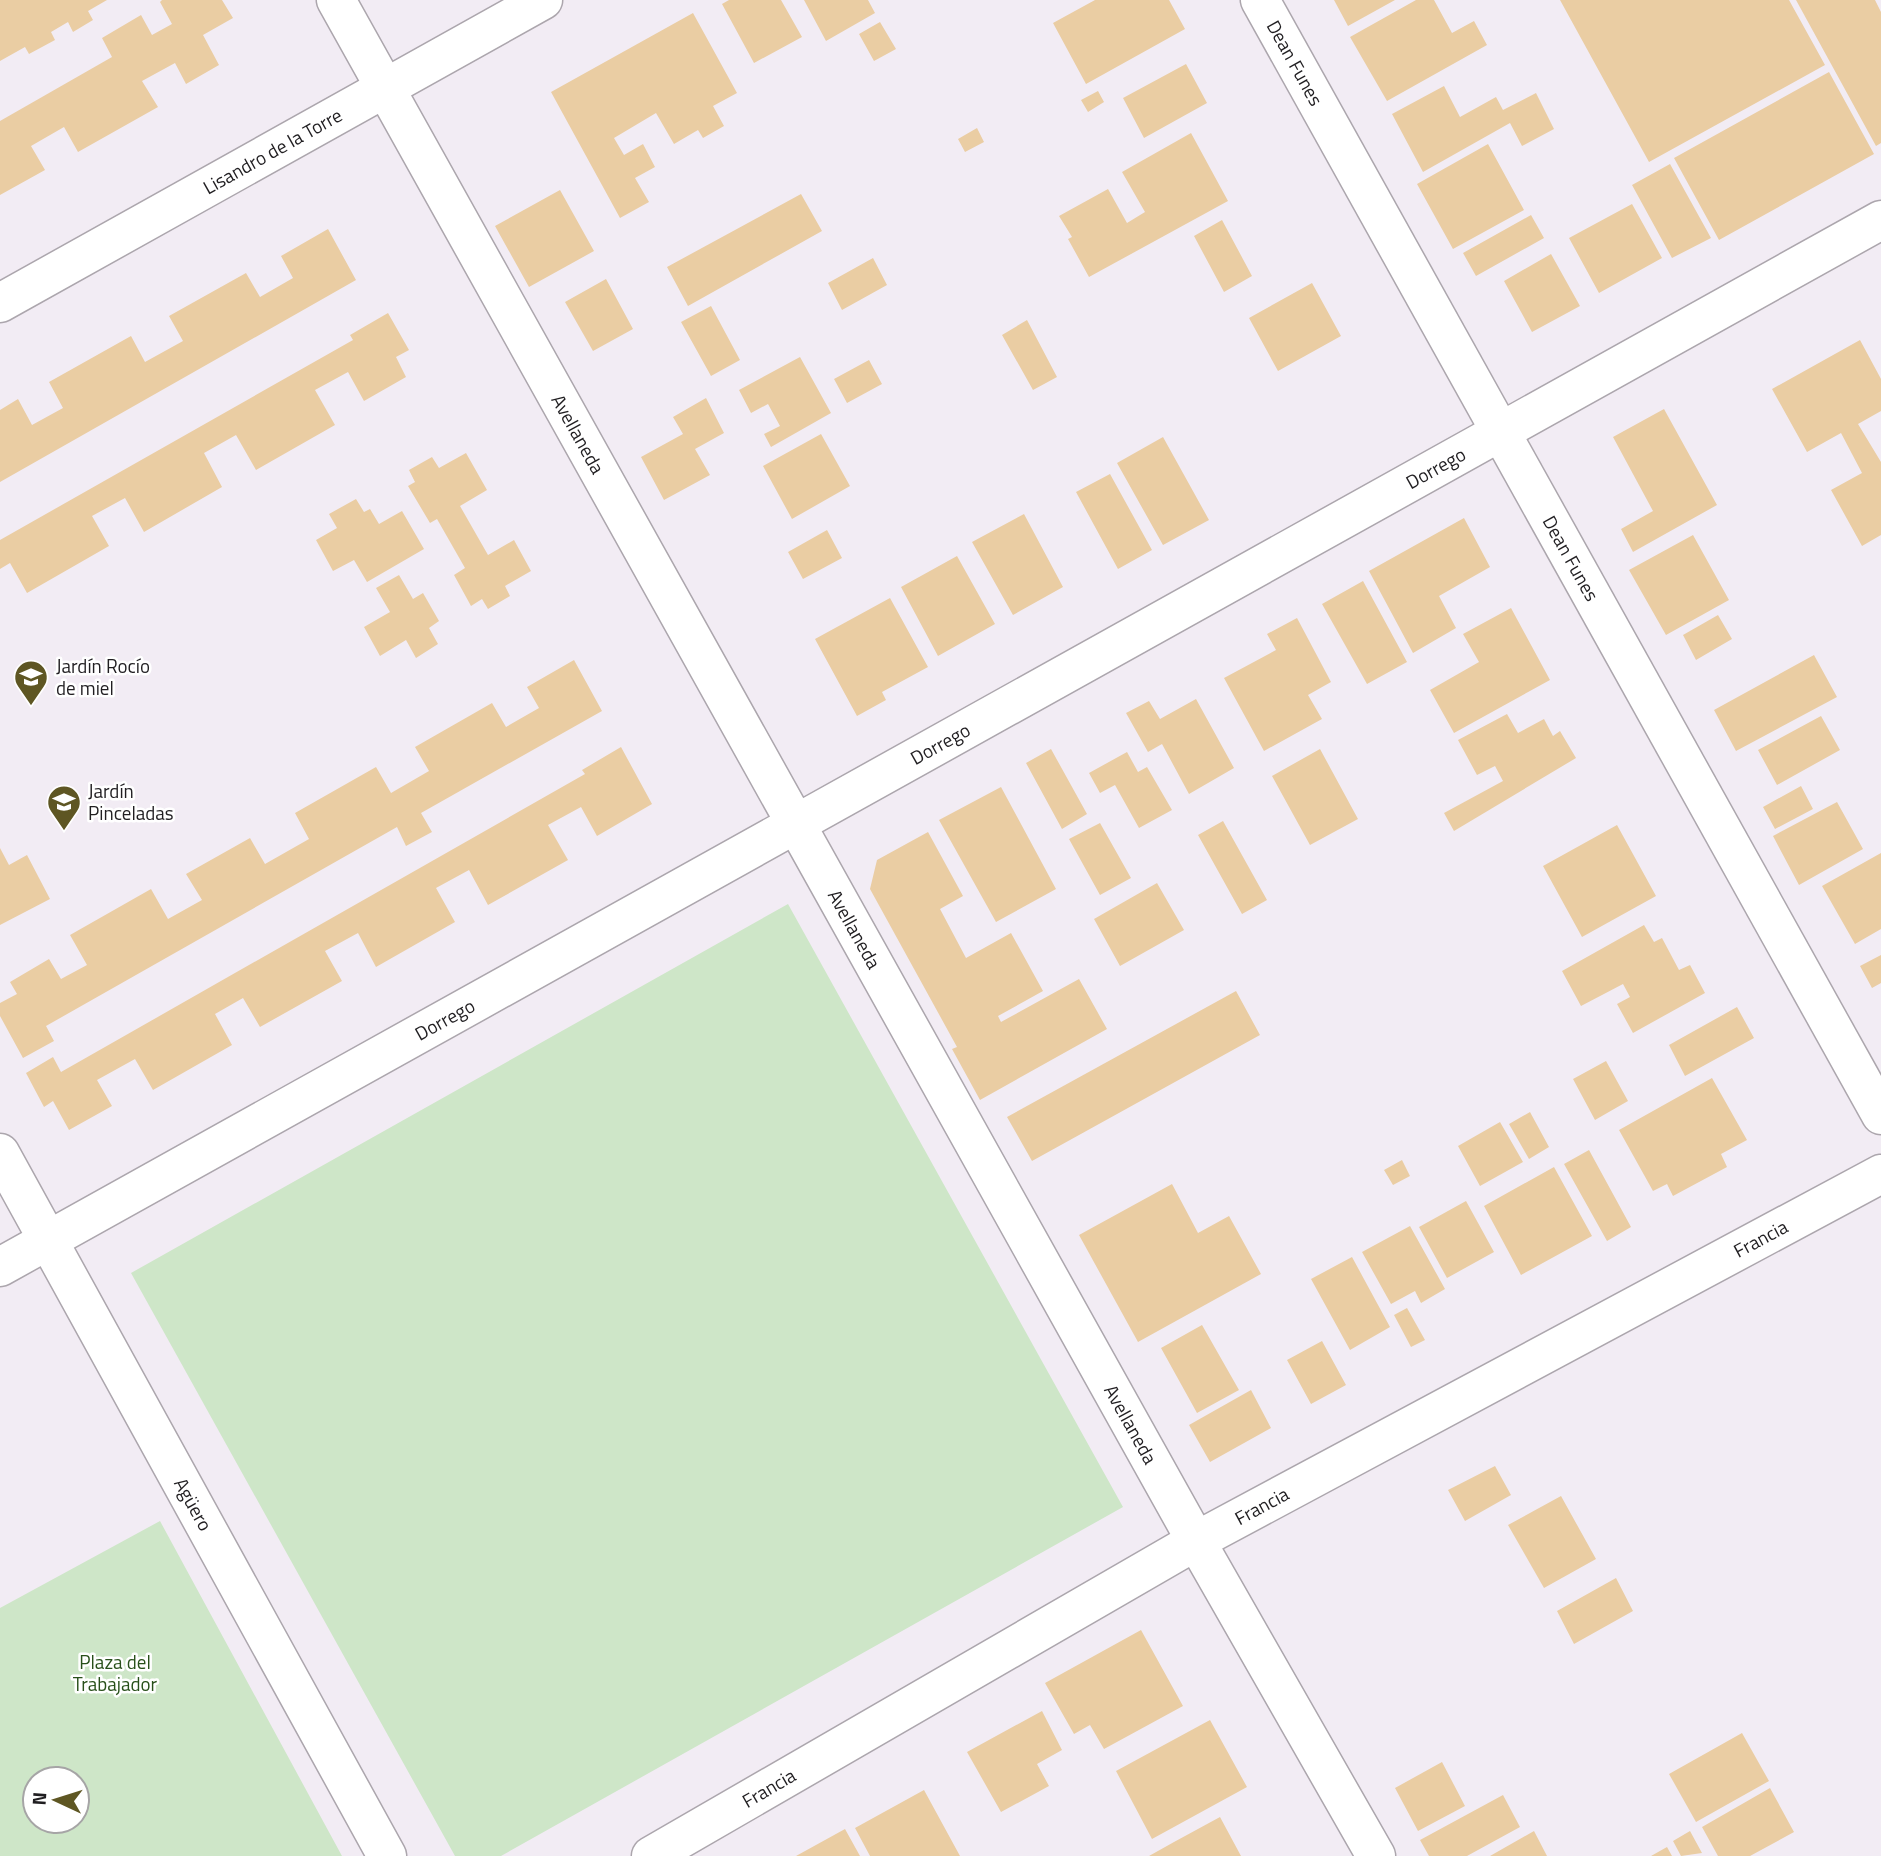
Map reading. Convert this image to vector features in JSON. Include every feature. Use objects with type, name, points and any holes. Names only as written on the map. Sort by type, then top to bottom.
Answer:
[{"type":"street","name":"Avellaneda","points":[[336,0],[1196,1541],[1376,1856]]},
{"type":"street","name":"Lisandro de la Torre","points":[[0,303],[543,0]]},
{"type":"street","name":"Dean Funes","points":[[1260,0],[1881,1115]]},
{"type":"street","name":"Dorrego","points":[[0,1267],[1881,220]]},
{"type":"street","name":"Agüero","points":[[0,1153],[387,1856]]},
{"type":"street","name":"Francia","points":[[650,1856],[1196,1541],[1881,1174]]},
{"type":"green space","points":[[788,904],[1123,1507],[501,1856],[455,1856],[131,1273]]},
{"type":"green space","name":"Plaza del Trabajador","points":[[160,1521],[342,1856],[0,1856],[0,1608]]},
{"type":"building","points":[[0,0],[107,0],[88,11],[93,20],[73,32],[68,22],[51,32],[55,40],[29,54],[25,47],[0,61]]},
{"type":"building","points":[[222,0],[233,18],[203,35],[219,65],[186,84],[175,63],[142,81],[158,107],[78,152],[64,127],[31,146],[45,170],[0,195],[0,121],[112,57],[102,38],[141,15],[152,35],[172,24],[160,2]]},
{"type":"building","points":[[729,0],[781,0],[802,37],[754,63],[722,4]]},
{"type":"building","points":[[804,0],[868,0],[875,13],[826,41]]},
{"type":"building","points":[[1095,0],[1169,0],[1185,29],[1086,84],[1053,23]]},
{"type":"building","points":[[1334,0],[1395,0],[1348,26]]},
{"type":"building","points":[[1416,0],[1434,0],[1452,33],[1474,21],[1487,45],[1387,101],[1350,37]]},
{"type":"building","points":[[1560,0],[1789,0],[1825,65],[1649,162]]},
{"type":"building","points":[[1796,0],[1875,0],[1881,12],[1881,143],[1876,146]]},
{"type":"building","points":[[693,13],[737,93],[713,106],[724,126],[703,138],[698,130],[674,144],[656,113],[614,138],[624,155],[643,144],[655,167],[635,178],[649,202],[620,218],[551,92]]},
{"type":"building","points":[[880,22],[896,49],[874,61],[859,34]]},
{"type":"building","points":[[1186,64],[1207,103],[1144,138],[1123,98]]},
{"type":"building","points":[[1829,72],[1874,154],[1719,240],[1674,158]]},
{"type":"building","points":[[1444,86],[1460,117],[1496,97],[1503,110],[1536,93],[1554,129],[1522,146],[1510,123],[1423,172],[1392,114]]},
{"type":"building","points":[[1098,91],[1104,102],[1088,112],[1081,100]]},
{"type":"building","points":[[977,128],[984,142],[965,152],[958,139]]},
{"type":"building","points":[[1191,133],[1228,201],[1089,277],[1068,239],[1072,237],[1059,216],[1108,189],[1127,223],[1145,212],[1122,172]]},
{"type":"building","points":[[1488,144],[1524,210],[1453,249],[1417,184]]},
{"type":"building","points":[[1670,164],[1711,238],[1672,258],[1632,185]]},
{"type":"building","points":[[560,190],[594,251],[529,287],[495,226]]},
{"type":"building","points":[[801,194],[822,231],[688,306],[667,267]]},
{"type":"building","points":[[1632,204],[1662,258],[1599,293],[1569,238]]},
{"type":"building","points":[[1531,215],[1544,238],[1476,276],[1463,253]]},
{"type":"building","points":[[1222,220],[1252,276],[1224,292],[1194,236]]},
{"type":"building","points":[[328,229],[356,280],[0,482],[0,410],[18,399],[32,425],[63,408],[49,382],[131,336],[145,362],[183,341],[169,316],[246,273],[260,297],[293,278],[281,256]]},
{"type":"building","points":[[1551,254],[1580,306],[1532,332],[1504,281]]},
{"type":"building","points":[[873,258],[887,285],[842,310],[828,283]]},
{"type":"building","points":[[606,279],[633,329],[593,351],[565,302]]},
{"type":"building","points":[[1312,283],[1341,336],[1278,371],[1249,318]]},
{"type":"building","points":[[711,306],[740,360],[711,376],[681,322]]},
{"type":"building","points":[[388,313],[409,350],[396,357],[406,377],[364,401],[348,372],[315,390],[335,425],[256,470],[236,435],[204,453],[222,487],[144,532],[125,498],[92,516],[109,546],[27,593],[10,563],[0,569],[0,540],[353,340],[350,335]]},
{"type":"building","points":[[1027,320],[1057,377],[1033,390],[1002,335]]},
{"type":"building","points":[[1860,340],[1881,379],[1881,411],[1858,424],[1881,462],[1881,535],[1862,546],[1831,490],[1862,473],[1841,433],[1807,452],[1772,389]]},
{"type":"building","points":[[800,357],[831,413],[771,447],[764,434],[780,426],[768,404],[751,413],[739,390]]},
{"type":"building","points":[[869,360],[882,384],[847,403],[834,379]]},
{"type":"building","points":[[706,398],[724,433],[695,449],[710,475],[664,500],[641,457],[683,434],[673,417]]},
{"type":"building","points":[[1664,409],[1717,505],[1633,552],[1621,529],[1653,511],[1613,437]]},
{"type":"building","points":[[821,434],[850,486],[792,519],[763,466]]},
{"type":"building","points":[[1163,437],[1209,520],[1163,545],[1117,463]]},
{"type":"building","points":[[466,453],[487,490],[460,506],[488,555],[514,540],[531,571],[505,586],[510,596],[488,609],[482,599],[471,606],[454,575],[465,568],[437,519],[430,523],[408,486],[415,482],[409,470],[432,457],[439,468]]},
{"type":"building","points":[[1110,474],[1152,550],[1118,569],[1076,492]]},
{"type":"building","points":[[356,499],[364,512],[370,509],[379,524],[402,511],[424,549],[367,582],[354,560],[333,571],[316,540],[337,528],[329,514]]},
{"type":"building","points":[[1024,514],[1063,587],[1013,615],[972,542]]},
{"type":"building","points":[[1464,518],[1490,567],[1439,596],[1456,628],[1413,653],[1369,571]]},
{"type":"building","points":[[827,530],[842,558],[803,579],[788,552]]},
{"type":"building","points":[[1693,535],[1729,600],[1666,635],[1629,570]]},
{"type":"building","points":[[957,556],[995,624],[938,656],[901,587]]},
{"type":"building","points":[[399,575],[413,599],[423,593],[439,621],[429,628],[438,644],[416,658],[406,640],[380,656],[364,627],[390,612],[376,588]]},
{"type":"building","points":[[1363,581],[1407,662],[1367,684],[1322,604]]},
{"type":"building","points":[[890,598],[928,667],[882,692],[886,700],[857,716],[815,639]]},
{"type":"building","points":[[1511,608],[1550,680],[1454,733],[1430,690],[1479,662],[1463,634]]},
{"type":"building","points":[[1718,615],[1732,639],[1696,660],[1683,635]]},
{"type":"building","points":[[1297,618],[1331,682],[1308,695],[1322,719],[1264,751],[1224,678],[1276,650],[1267,634]]},
{"type":"building","points":[[1814,655],[1837,697],[1736,751],[1714,710]]},
{"type":"building","points":[[574,660],[602,711],[421,813],[432,832],[406,846],[397,827],[46,1026],[54,1041],[23,1058],[0,1016],[0,1003],[17,994],[10,982],[49,959],[61,979],[87,965],[70,935],[151,889],[168,919],[202,900],[186,874],[250,838],[265,864],[309,839],[295,813],[376,767],[391,793],[429,771],[415,747],[492,703],[506,727],[539,708],[527,687]]},
{"type":"building","points":[[1196,699],[1234,768],[1189,794],[1162,744],[1148,752],[1126,713],[1149,701],[1160,719]]},
{"type":"building","points":[[1507,714],[1518,733],[1544,719],[1553,736],[1560,731],[1576,758],[1454,831],[1444,813],[1503,781],[1495,766],[1477,775],[1458,740]]},
{"type":"building","points":[[1821,716],[1840,750],[1777,785],[1758,750]]},
{"type":"building","points":[[621,747],[652,804],[597,836],[581,807],[548,825],[568,860],[488,905],[469,870],[436,888],[455,922],[376,967],[358,933],[325,951],[342,981],[260,1027],[243,998],[215,1014],[232,1045],[153,1090],[135,1059],[97,1080],[112,1106],[69,1130],[53,1101],[44,1107],[26,1073],[53,1057],[61,1072],[585,774],[582,770]]},
{"type":"building","points":[[1051,749],[1087,814],[1062,829],[1026,763]]},
{"type":"building","points":[[1320,749],[1358,819],[1310,845],[1272,776]]},
{"type":"building","points":[[1127,752],[1138,772],[1147,767],[1172,810],[1139,828],[1115,785],[1100,793],[1089,773]]},
{"type":"building","points":[[1801,786],[1813,809],[1775,829],[1763,807]]},
{"type":"building","points":[[1001,787],[1056,889],[996,922],[939,820]]},
{"type":"building","points":[[1837,802],[1863,849],[1799,885],[1773,836]]},
{"type":"building","points":[[1223,821],[1267,900],[1242,914],[1198,835]]},
{"type":"building","points":[[1100,823],[1131,878],[1100,895],[1069,839]]},
{"type":"building","points":[[1617,825],[1656,896],[1582,937],[1543,866]]},
{"type":"building","points":[[928,832],[963,896],[940,909],[966,958],[1011,933],[1043,991],[998,1016],[1001,1022],[1079,979],[1107,1029],[980,1100],[952,1049],[957,1047],[870,889],[877,860]]},
{"type":"building","points":[[0,848],[9,865],[27,855],[50,899],[0,925]]},
{"type":"building","points":[[1881,853],[1881,929],[1855,944],[1822,886]]},
{"type":"building","points":[[1157,883],[1184,930],[1120,966],[1094,919]]},
{"type":"building","points":[[1644,925],[1654,942],[1662,938],[1679,970],[1690,965],[1705,993],[1633,1033],[1617,1004],[1630,997],[1623,984],[1581,1006],[1562,971]]},
{"type":"building","points":[[1881,955],[1881,983],[1872,988],[1860,966]]},
{"type":"building","points":[[1236,991],[1260,1035],[1032,1161],[1007,1117]]},
{"type":"building","points":[[1737,1007],[1754,1038],[1685,1076],[1669,1045]]},
{"type":"building","points":[[1606,1061],[1628,1101],[1595,1120],[1573,1079]]},
{"type":"building","points":[[1712,1078],[1747,1140],[1721,1154],[1727,1167],[1673,1196],[1667,1184],[1653,1191],[1619,1130]]},
{"type":"building","points":[[1530,1112],[1549,1147],[1529,1159],[1509,1124]]},
{"type":"building","points":[[1500,1122],[1523,1162],[1480,1186],[1458,1146]]},
{"type":"building","points":[[1589,1150],[1631,1227],[1607,1241],[1564,1164]]},
{"type":"building","points":[[1402,1160],[1410,1176],[1393,1185],[1384,1170]]},
{"type":"building","points":[[1554,1167],[1592,1236],[1521,1275],[1484,1206]]},
{"type":"building","points":[[1172,1184],[1198,1233],[1229,1216],[1261,1274],[1138,1342],[1079,1235]]},
{"type":"building","points":[[1466,1201],[1494,1252],[1447,1278],[1419,1227]]},
{"type":"building","points":[[1410,1226],[1445,1289],[1421,1303],[1415,1291],[1391,1304],[1362,1252]]},
{"type":"building","points":[[1352,1257],[1390,1327],[1350,1350],[1311,1279]]},
{"type":"building","points":[[1407,1308],[1425,1340],[1411,1347],[1394,1315]]},
{"type":"building","points":[[1202,1325],[1239,1390],[1197,1413],[1161,1348]]},
{"type":"building","points":[[1322,1341],[1346,1385],[1311,1404],[1287,1360]]},
{"type":"building","points":[[1251,1390],[1271,1428],[1210,1462],[1189,1425]]},
{"type":"building","points":[[1495,1466],[1511,1495],[1465,1521],[1448,1490]]},
{"type":"building","points":[[1561,1496],[1596,1559],[1544,1588],[1508,1525]]},
{"type":"building","points":[[1616,1578],[1633,1611],[1574,1644],[1557,1611]]},
{"type":"building","points":[[1141,1630],[1183,1706],[1104,1749],[1090,1725],[1074,1734],[1045,1683]]},
{"type":"building","points":[[1042,1711],[1062,1750],[1037,1764],[1049,1786],[1001,1812],[967,1752]]},
{"type":"building","points":[[1210,1720],[1247,1787],[1152,1839],[1116,1771]]},
{"type":"building","points":[[1742,1733],[1769,1781],[1696,1822],[1669,1774]]},
{"type":"building","points":[[1442,1762],[1465,1806],[1418,1831],[1395,1788]]},
{"type":"building","points":[[1770,1788],[1794,1832],[1750,1856],[1718,1856],[1702,1827]]},
{"type":"building","points":[[924,1790],[960,1856],[870,1856],[855,1828]]},
{"type":"building","points":[[1503,1795],[1520,1827],[1467,1856],[1429,1856],[1420,1840]]},
{"type":"building","points":[[1220,1817],[1241,1856],[1149,1856],[1174,1842]]},
{"type":"building","points":[[845,1829],[860,1856],[796,1856]]},
{"type":"building","points":[[1534,1831],[1547,1856],[1490,1856]]},
{"type":"building","points":[[1690,1831],[1702,1853],[1681,1856],[1673,1841]]},
{"type":"building","points":[[1667,1847],[1672,1856],[1651,1856]]},
{"type":"place","name":"Jardín Rocío de miel","points":[[31,707]]},
{"type":"place","name":"Jardín Pinceladas","points":[[64,832]]}]
